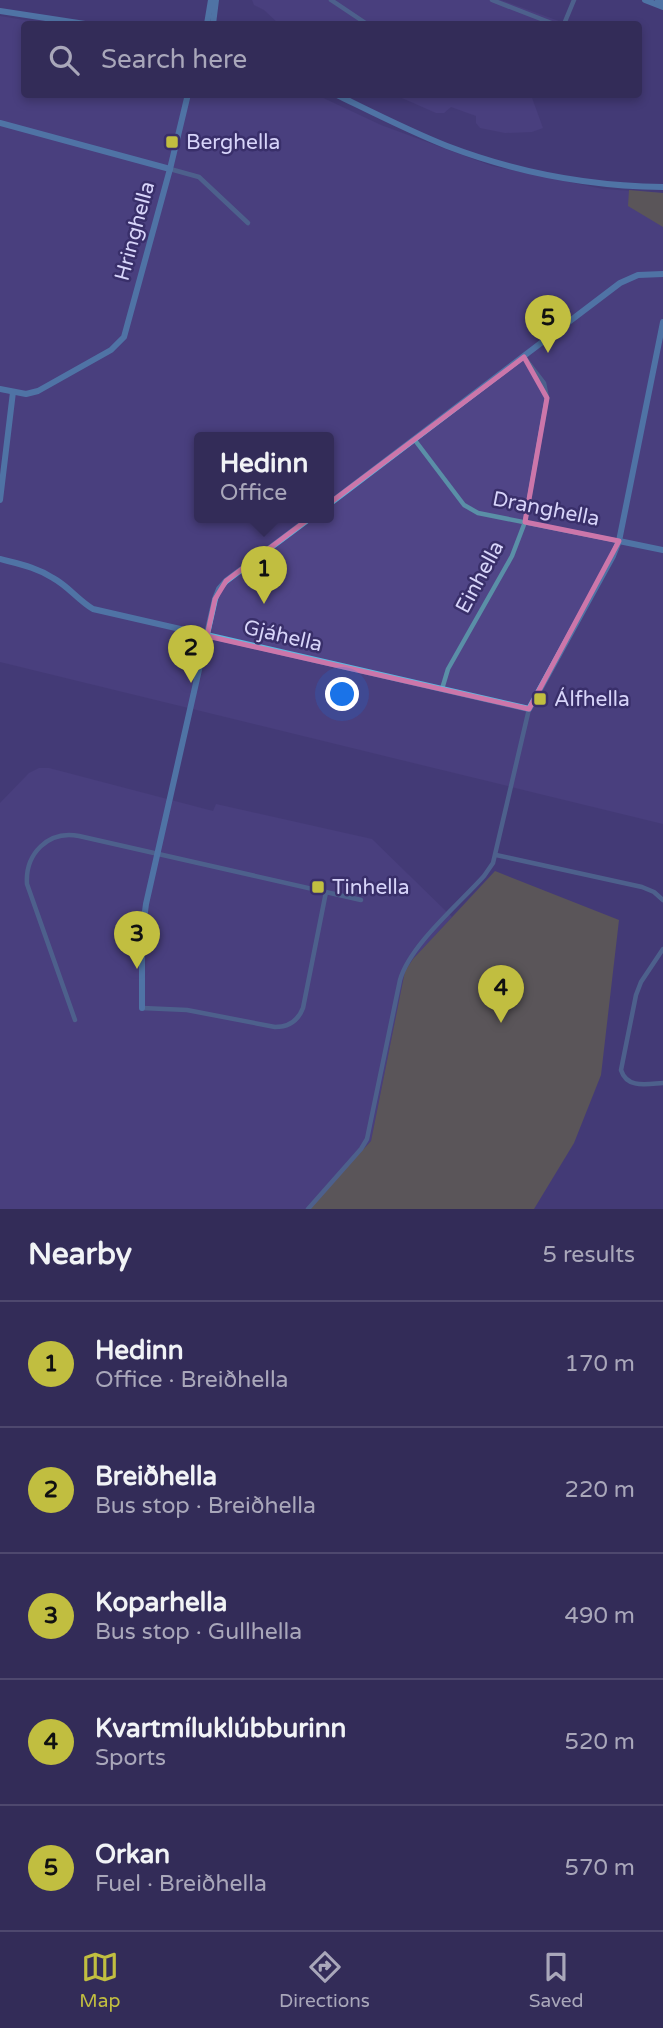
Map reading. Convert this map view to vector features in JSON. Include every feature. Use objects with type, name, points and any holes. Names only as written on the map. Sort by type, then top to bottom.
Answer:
[{"type":"street","points":[[208,21],[213,0]]},
{"type":"street","points":[[213,0],[214,21]]},
{"type":"street","points":[[331,0],[362,21]]},
{"type":"street","points":[[492,0],[546,21]]},
{"type":"street","points":[[565,21],[574,0]]},
{"type":"street","points":[[645,0],[663,4]]},
{"type":"street","points":[[658,0],[663,4]]},
{"type":"street","points":[[0,11],[65,21]]},
{"type":"street","points":[[187,98],[170,169],[199,177],[248,223]]},
{"type":"street","points":[[343,98],[419,134],[485,159],[567,178],[615,185],[663,187]]},
{"type":"street","name":"Hringhella","points":[[0,124],[170,169],[124,337],[111,350],[38,391],[26,394],[0,389]]},
{"type":"street","points":[[334,500],[624,281],[638,275],[663,274]]},
{"type":"street","points":[[308,1209],[362,1149],[367,1139],[400,980],[409,958],[484,876],[496,855],[529,709],[620,541],[663,322]]},
{"type":"street","name":"Einhella","points":[[442,690],[448,669],[512,556],[525,522],[547,398],[544,383],[524,356]]},
{"type":"street","points":[[0,500],[13,392]]},
{"type":"street","name":"Dranghella","points":[[414,439],[464,505],[478,513],[663,550]]},
{"type":"street","points":[[304,523],[219,589],[215,599],[156,854],[142,934],[142,1008],[187,1010],[275,1027],[285,1027],[292,1023],[303,1008],[326,892]]},
{"type":"street","name":"Gjáhella","points":[[0,559],[28,565],[55,579],[93,609],[529,709]]},
{"type":"street","points":[[75,1020],[28,890],[27,867],[41,845],[51,838],[62,835],[79,836],[361,900]]},
{"type":"street","points":[[496,855],[642,887],[663,900]]},
{"type":"street","points":[[663,948],[641,982],[636,995],[621,1070],[625,1079],[633,1084],[663,1083]]},
{"type":"highlighted area","points":[[524,357],[547,398],[525,522],[619,541],[529,709],[207,636],[215,599],[226,581]]},
{"type":"shaded area","points":[[252,0],[501,0],[559,21],[276,21],[254,5]]},
{"type":"shaded area","points":[[0,16],[30,21],[21,21],[21,98],[323,98],[381,125],[492,166],[603,189],[663,193],[663,824],[0,662]]},
{"type":"shaded area","points":[[402,98],[532,98],[543,128],[532,132],[505,133],[480,128],[476,123],[476,116],[451,107],[444,113],[436,113]]},
{"type":"shaded area","points":[[629,190],[663,193],[663,227],[628,206]]},
{"type":"shaded area","points":[[39,768],[49,768],[213,811],[216,804],[372,839],[452,917],[405,971],[371,1141],[308,1209],[0,1209],[0,803],[29,773]]},
{"type":"shaded area","points":[[495,871],[619,920],[601,1075],[574,1143],[534,1209],[308,1209],[371,1141],[405,971]]},
{"type":"place","name":"Berghella","points":[[172,142]]},
{"type":"place","name":"Orkan","points":[[548,353]]},
{"type":"place","name":"Hedinn","points":[[264,604]]},
{"type":"place","name":"Breiðhella","points":[[191,683]]},
{"type":"place","name":"Álfhella","points":[[540,699]]},
{"type":"place","name":"Tinhella","points":[[318,887]]},
{"type":"place","name":"Koparhella","points":[[137,969]]},
{"type":"place","name":"Kvartmíluklúbburinn","points":[[501,1023]]}]
